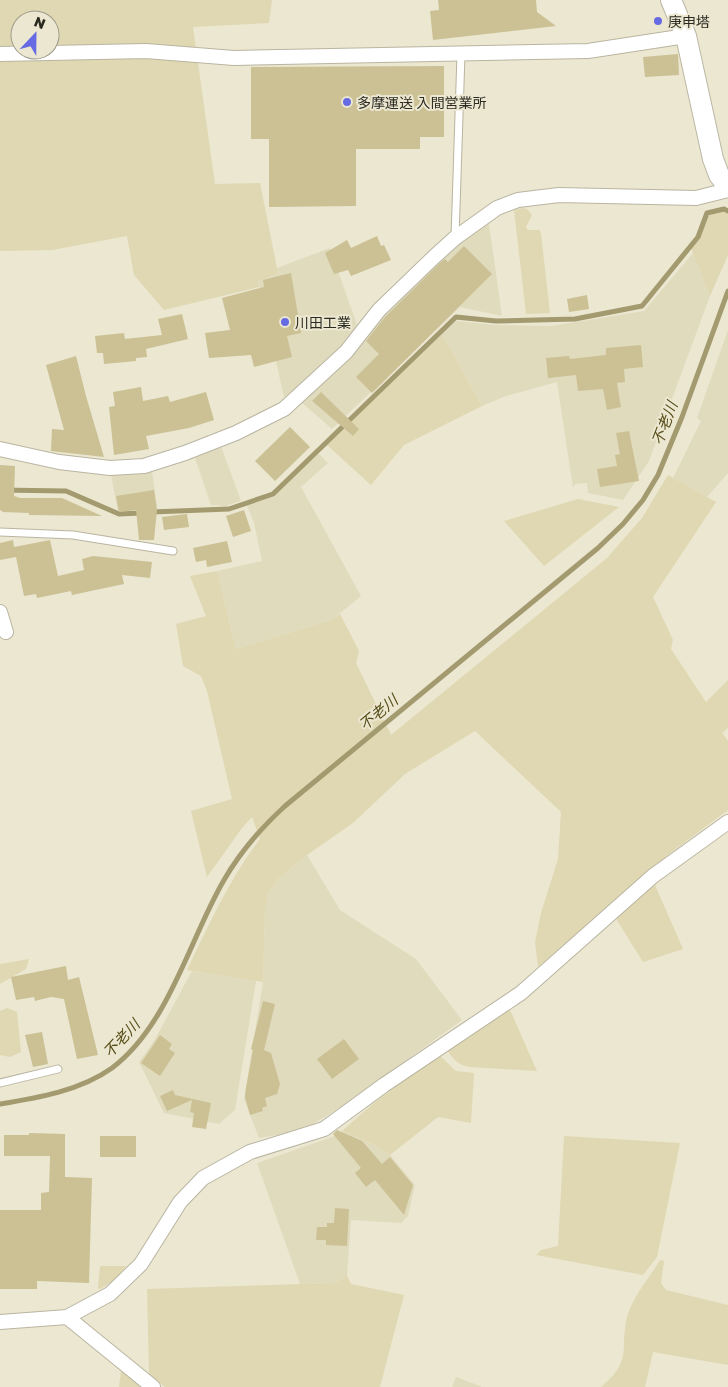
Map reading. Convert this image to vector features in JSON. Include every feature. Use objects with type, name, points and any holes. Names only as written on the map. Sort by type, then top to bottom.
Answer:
[{"type":"street","points":[[0,449],[59,462],[110,468],[144,466],[185,454],[236,433],[284,409],[346,352],[379,310],[455,238],[497,208],[526,199],[559,194],[696,198],[728,188],[719,175],[713,159],[686,36],[671,0]]},
{"type":"street","points":[[0,54],[146,51],[234,58],[588,51],[686,36]]},
{"type":"street","points":[[0,612],[3,633]]},
{"type":"street","points":[[0,1322],[67,1317],[110,1294],[127,1280],[141,1264],[180,1202],[203,1178],[250,1152],[324,1129],[384,1085],[522,993],[653,876],[728,822]]},
{"type":"street","points":[[67,1317],[153,1387]]},
{"type":"lane","points":[[455,238],[460,54]]},
{"type":"lane","points":[[0,532],[73,535],[173,551]]},
{"type":"lane","points":[[0,1082],[58,1068]]},
{"type":"shaded area","points":[[0,0],[272,0],[269,23],[193,27],[215,184],[260,183],[278,273],[258,282],[259,287],[164,310],[134,275],[127,236],[52,250],[0,251]]},
{"type":"shaded area","points":[[527,209],[532,215],[526,227],[528,230],[540,230],[550,313],[526,314],[514,210]]},
{"type":"shaded area","points":[[724,211],[728,214],[728,255],[710,296],[691,248],[699,237],[709,215]]},
{"type":"shaded area","points":[[489,224],[502,316],[460,307],[332,429],[301,402],[346,359],[386,308],[469,234]]},
{"type":"shaded area","points":[[330,248],[357,325],[331,358],[305,382],[284,397],[258,282],[278,273],[277,268]]},
{"type":"shaded area","points":[[693,253],[710,296],[649,461],[623,500],[588,493],[587,483],[575,484],[573,488],[557,382],[506,396],[482,406],[442,334],[456,321],[495,325],[551,326],[644,311]]},
{"type":"shaded area","points":[[728,330],[728,473],[707,497],[673,478],[701,421],[697,418]]},
{"type":"shaded area","points":[[442,334],[482,406],[404,445],[371,485],[327,445]]},
{"type":"shaded area","points":[[221,446],[241,501],[225,506],[211,505],[195,458]]},
{"type":"shaded area","points":[[316,451],[328,463],[301,487],[361,596],[332,620],[236,649],[217,571],[262,561],[254,523],[246,503],[273,495]]},
{"type":"shaded area","points":[[152,471],[157,507],[118,512],[111,475]]},
{"type":"shaded area","points":[[668,475],[716,502],[653,597],[673,640],[671,649],[706,702],[728,680],[728,728],[722,733],[728,741],[728,810],[669,854],[538,967],[535,942],[541,913],[558,859],[561,812],[475,731],[405,774],[353,823],[307,855],[278,879],[268,894],[265,908],[263,982],[187,970],[229,886],[260,839],[252,817],[207,877],[191,811],[232,799],[207,691],[201,676],[183,666],[176,624],[206,616],[190,576],[217,571],[236,649],[332,620],[340,614],[359,651],[356,663],[391,735],[607,558],[642,518]]},
{"type":"shaded area","points":[[578,499],[619,507],[544,566],[504,521]]},
{"type":"shaded area","points":[[307,855],[340,910],[416,959],[462,1020],[344,1105],[313,1124],[290,1133],[259,1138],[244,1099],[263,982],[265,908],[268,894],[278,879]]},
{"type":"shaded area","points":[[655,885],[683,949],[643,962],[615,917]]},
{"type":"shaded area","points":[[29,959],[26,969],[0,984],[0,964]]},
{"type":"shaded area","points":[[192,971],[256,981],[235,1110],[219,1124],[164,1113],[139,1062],[154,1041]]},
{"type":"shaded area","points":[[7,1008],[17,1012],[21,1052],[10,1057],[0,1055],[0,1011]]},
{"type":"shaded area","points":[[510,1010],[537,1071],[470,1067],[462,1065],[452,1057],[447,1050]]},
{"type":"shaded area","points":[[439,1055],[456,1071],[474,1073],[471,1123],[438,1117],[390,1155],[375,1145],[342,1131],[375,1102]]},
{"type":"shaded area","points":[[342,1131],[375,1145],[390,1155],[415,1185],[408,1216],[401,1223],[351,1220],[347,1276],[335,1283],[300,1284],[257,1163],[332,1137]]},
{"type":"shaded area","points":[[564,1136],[680,1143],[657,1257],[643,1275],[536,1255],[541,1250],[558,1246]]},
{"type":"shaded area","points":[[660,1260],[664,1261],[661,1283],[666,1290],[728,1305],[728,1365],[653,1352],[645,1387],[601,1387],[612,1377],[622,1361],[628,1314],[638,1293]]},
{"type":"shaded area","points":[[100,1266],[126,1266],[116,1279],[100,1289],[98,1288]]},
{"type":"shaded area","points":[[347,1276],[351,1284],[404,1295],[380,1387],[165,1387],[149,1375],[147,1289],[335,1283]]},
{"type":"shaded area","points":[[121,1371],[144,1387],[119,1387]]},
{"type":"shaded area","points":[[456,1377],[480,1386],[482,1387],[452,1387]]},
{"type":"building","points":[[438,0],[536,0],[537,12],[556,26],[433,40],[430,11],[439,10]]},
{"type":"building","points":[[678,54],[679,75],[645,77],[643,57]]},
{"type":"building","name":"多摩運送 入間営業所","points":[[444,66],[444,137],[420,137],[420,149],[356,149],[356,206],[269,207],[269,139],[251,139],[251,67]]},
{"type":"building","points":[[377,236],[381,246],[384,245],[391,260],[351,276],[348,270],[334,274],[325,253],[347,240],[351,248]]},
{"type":"building","points":[[464,246],[492,274],[372,393],[356,377],[379,354],[366,341],[385,317],[440,263],[445,259],[448,262]]},
{"type":"building","points":[[291,273],[301,333],[287,336],[292,357],[254,367],[251,355],[209,358],[205,333],[230,330],[222,298],[264,287],[263,280]]},
{"type":"building","points":[[587,295],[589,309],[569,312],[567,299]]},
{"type":"building","points":[[182,314],[188,339],[146,349],[147,357],[136,358],[136,361],[104,364],[103,353],[97,353],[95,336],[124,333],[125,339],[162,335],[158,319]]},
{"type":"building","points":[[641,345],[643,367],[624,369],[625,382],[617,383],[621,407],[607,410],[603,389],[578,391],[576,375],[548,378],[546,358],[569,356],[570,359],[606,355],[606,348]]},
{"type":"building","points":[[76,356],[104,457],[51,451],[52,429],[64,430],[46,365]]},
{"type":"building","points":[[141,387],[143,401],[168,396],[170,402],[206,392],[214,420],[189,428],[146,436],[149,449],[114,455],[109,407],[115,406],[113,392]]},
{"type":"building","points":[[321,392],[359,429],[353,436],[312,401]]},
{"type":"building","points":[[290,427],[310,447],[275,481],[255,461]]},
{"type":"building","points":[[629,431],[639,481],[600,487],[597,469],[617,466],[615,455],[620,454],[616,433]]},
{"type":"building","points":[[0,465],[15,466],[14,496],[20,498],[62,498],[102,516],[29,515],[29,513],[3,512],[0,510]]},
{"type":"building","points":[[154,490],[157,510],[154,540],[139,540],[136,510],[119,512],[116,496]]},
{"type":"building","points":[[244,510],[251,531],[233,537],[226,516]]},
{"type":"building","points":[[187,514],[189,527],[164,530],[162,517]]},
{"type":"building","points":[[13,540],[14,547],[50,540],[58,576],[84,570],[82,559],[93,556],[152,562],[150,578],[122,575],[124,584],[72,595],[71,591],[37,598],[36,594],[24,596],[16,557],[0,560],[0,543]]},
{"type":"building","points":[[227,541],[232,562],[207,567],[206,560],[196,562],[193,548]]},
{"type":"building","points":[[66,966],[68,980],[79,977],[98,1055],[77,1059],[64,999],[51,997],[35,1001],[34,997],[16,1000],[11,977]]},
{"type":"building","points":[[263,1001],[275,1004],[264,1050],[271,1053],[280,1084],[277,1094],[265,1098],[267,1106],[262,1108],[263,1111],[250,1115],[245,1097],[246,1088],[253,1050],[251,1049]]},
{"type":"building","points":[[42,1032],[48,1064],[33,1067],[25,1035]]},
{"type":"building","points":[[160,1035],[172,1044],[169,1049],[175,1053],[160,1076],[141,1063]]},
{"type":"building","points":[[344,1039],[359,1059],[332,1079],[317,1059]]},
{"type":"building","points":[[173,1090],[175,1095],[211,1103],[206,1129],[192,1127],[194,1113],[190,1112],[192,1100],[167,1111],[160,1096]]},
{"type":"building","points":[[337,1130],[362,1141],[382,1164],[390,1157],[413,1185],[404,1215],[375,1180],[366,1187],[355,1173],[361,1168],[333,1134]]},
{"type":"building","points":[[29,1133],[65,1134],[65,1177],[92,1178],[89,1283],[37,1281],[37,1289],[0,1289],[0,1210],[41,1210],[41,1193],[49,1192],[50,1156],[4,1156],[4,1135],[29,1135]]},
{"type":"building","points":[[100,1136],[136,1136],[136,1157],[100,1157]]},
{"type":"building","points":[[335,1208],[349,1209],[347,1246],[326,1245],[326,1240],[316,1240],[317,1227],[327,1227],[327,1223],[334,1223]]},
{"type":"waterway","points":[[152,512],[229,509],[273,494],[456,317],[496,321],[575,319],[642,306],[698,237],[707,213],[724,209],[728,211]]},
{"type":"waterway","name":"不老川","points":[[0,1104],[43,1096],[72,1088],[100,1076],[132,1050],[149,1029],[163,1005],[224,880],[244,850],[259,832],[285,806],[598,548],[623,524],[643,500],[658,475],[682,417],[728,291]]},
{"type":"waterway","points":[[0,490],[66,491],[119,514],[141,513]]},
{"type":"place","name":"庚申塔","points":[[658,21]]},
{"type":"place","name":"多摩運送 入間営業所","points":[[347,102]]},
{"type":"place","name":"川田工業","points":[[285,322]]}]
